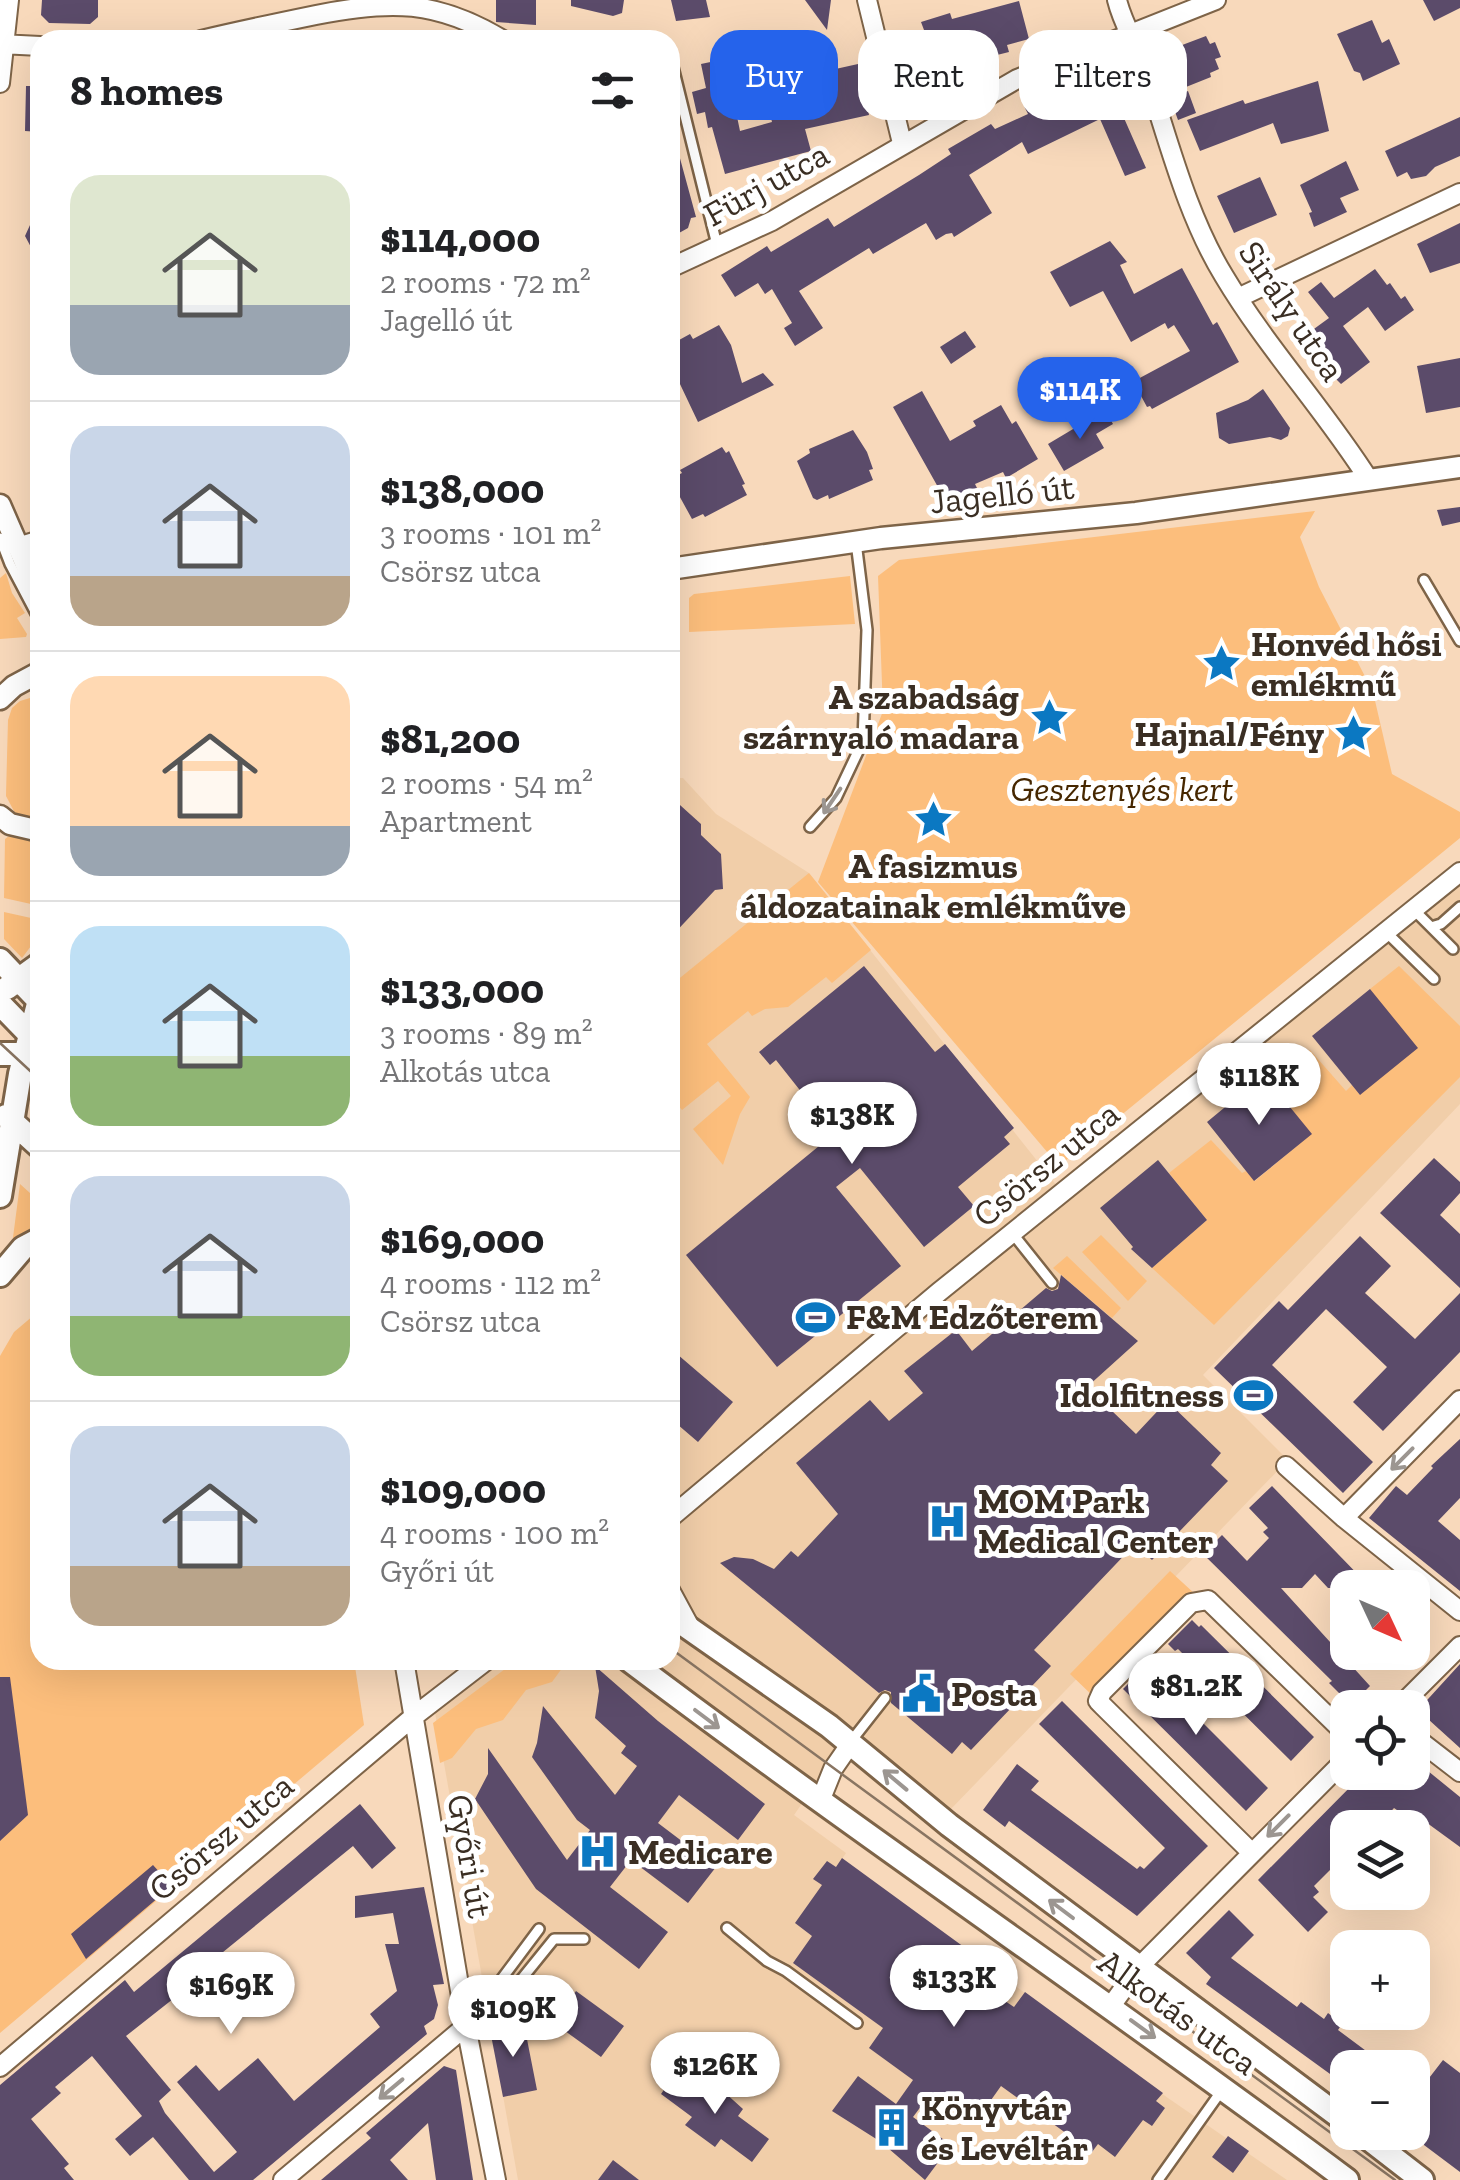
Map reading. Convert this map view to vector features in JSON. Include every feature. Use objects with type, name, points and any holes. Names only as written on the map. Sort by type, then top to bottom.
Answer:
[{"type":"main road","points":[[0,960],[10,986]]},
{"type":"main road","points":[[0,1004],[30,1044]]},
{"type":"main road","points":[[0,1054],[30,1049]]},
{"type":"main road","points":[[0,1196],[6,1116],[30,1056]]},
{"type":"main road","points":[[6,1116],[30,1138]]},
{"type":"main road","points":[[0,1275],[30,1244]]},
{"type":"main road","name":"Alkotás utca","points":[[680,1622],[851,1742],[949,1825],[1330,2110]]},
{"type":"main road","name":"Alkotás utca","points":[[643,1670],[774,1769],[821,1798],[1347,2180]]},
{"type":"main road","points":[[1383,2150],[1422,2180]]},
{"type":"street","points":[[0,83],[1,44],[9,0]]},
{"type":"street","points":[[867,0],[902,143]]},
{"type":"street","name":"Sirály utca","points":[[1118,0],[1129,30]]},
{"type":"street","name":"Fürj utca","points":[[1142,30],[1216,0]]},
{"type":"street","points":[[246,30],[344,9],[404,2],[448,12],[487,30]]},
{"type":"street","points":[[1,44],[30,45]]},
{"type":"street","name":"Fürj utca","points":[[680,264],[802,204],[1019,78]]},
{"type":"street","name":"Sirály utca","points":[[1161,120],[1220,271],[1369,480]]},
{"type":"street","points":[[1238,298],[1460,193]]},
{"type":"street","name":"Jagelló út","points":[[680,568],[856,542],[1136,513],[1460,468]]},
{"type":"street","points":[[0,504],[9,543],[30,580]]},
{"type":"street","points":[[0,699],[30,678]]},
{"type":"street","points":[[0,816],[10,824],[30,829]]},
{"type":"street","name":"Csörsz utca","points":[[680,1509],[1012,1234],[1460,874]]},
{"type":"street","points":[[1344,1518],[1460,1400]]},
{"type":"street","points":[[1286,1466],[1460,1611]]},
{"type":"street","points":[[1251,1852],[1098,1701],[1102,1692],[1190,1603],[1208,1600],[1330,1718]]},
{"type":"street","points":[[680,1608],[693,1632]]},
{"type":"street","points":[[1416,1690],[1460,1646]]},
{"type":"street","name":"Győri út","points":[[406,1670],[464,2017],[496,2180]]},
{"type":"street","name":"Csörsz utca","points":[[0,2066],[413,1716],[475,1670]]},
{"type":"street","points":[[821,1798],[851,1742]]},
{"type":"street","points":[[1430,1748],[1460,1772]]},
{"type":"street","points":[[1110,2006],[1139,1968],[1330,1775]]},
{"type":"street","points":[[284,2180],[464,2017]]},
{"type":"lane","points":[[680,96],[717,248]]},
{"type":"lane","points":[[810,827],[829,808],[862,741],[867,630],[856,542]]},
{"type":"lane","points":[[9,543],[10,564],[30,602]]},
{"type":"lane","points":[[1424,580],[1460,641]]},
{"type":"lane","points":[[1431,927],[1441,924],[1460,907]]},
{"type":"lane","points":[[1414,910],[1453,949]]},
{"type":"lane","points":[[1386,932],[1434,979]]},
{"type":"lane","points":[[1012,1234],[1052,1282]]},
{"type":"lane","points":[[851,1742],[885,1698]]},
{"type":"lane","points":[[727,1928],[857,2024]]},
{"type":"lane","points":[[464,2017],[483,2004],[539,1929]]},
{"type":"lane","points":[[483,2004],[504,2002],[554,1939],[584,1939]]},
{"type":"lane","points":[[1158,2180],[1224,2088]]},
{"type":"shaded area","points":[[680,778],[716,814],[809,873],[1069,1201],[1460,883],[1460,1104],[1203,1375],[1288,1460],[950,1810],[852,1731],[794,1815],[846,1853],[842,1859],[1168,2098],[1287,2180],[518,2180],[434,1707],[484,1670],[680,1670]]},
{"type":"green space","name":"Gesztenyés kert","points":[[1315,511],[1300,537],[1319,587],[1373,692],[1392,774],[1460,812],[1460,838],[1059,1166],[818,882],[883,711],[878,576],[899,560]]},
{"type":"green space","points":[[6,573],[12,593],[25,613],[17,618],[26,637],[0,639],[0,578]]},
{"type":"green space","points":[[850,576],[855,624],[689,632],[689,598],[694,594]]},
{"type":"green space","points":[[30,698],[30,819],[16,815],[6,796],[8,720],[12,708]]},
{"type":"green space","points":[[13,833],[30,837],[30,904],[4,898],[5,839]]},
{"type":"green space","points":[[809,873],[871,950],[832,983],[826,977],[788,1007],[765,1009],[752,1016],[748,1011],[707,1044],[750,1097],[740,1114],[723,1165],[693,1129],[731,1096],[718,1081],[682,1110],[680,1108],[680,978]]},
{"type":"green space","points":[[4,912],[30,918],[30,947],[22,958],[4,939]]},
{"type":"green space","points":[[1399,966],[1460,1026],[1460,1077],[1214,1325],[1152,1268],[1207,1220],[1169,1173],[1211,1140],[1242,1173],[1246,1171],[1255,1181],[1311,1134],[1270,1082],[1310,1050],[1346,1091],[1352,1085],[1360,1095],[1370,989]]},
{"type":"green space","points":[[20,1184],[30,1193],[30,1235],[12,1245]]},
{"type":"green space","points":[[1101,1235],[1147,1281],[1128,1301],[1082,1252]]},
{"type":"green space","points":[[1067,1256],[1121,1308],[1112,1318],[1053,1268]]},
{"type":"green space","points":[[30,1318],[30,1670],[356,1670],[364,1725],[0,2033],[0,1356],[14,1332]]},
{"type":"green space","points":[[1170,1571],[1195,1594],[1094,1697],[1070,1674]]},
{"type":"green space","points":[[504,1670],[561,1670],[552,1682],[526,1690],[503,1720],[476,1729],[452,1758],[440,1763],[433,1723]]},
{"type":"building","points":[[42,0],[98,0],[98,17],[90,24],[49,23],[41,15]]},
{"type":"building","points":[[496,0],[536,0],[536,25],[496,22]]},
{"type":"building","points":[[571,0],[624,0],[622,13],[613,16],[571,6]]},
{"type":"building","points":[[671,0],[706,0],[710,17],[676,21]]},
{"type":"building","points":[[805,0],[831,0],[827,30]]},
{"type":"building","points":[[1423,0],[1460,0],[1460,8],[1434,21]]},
{"type":"building","points":[[1019,1],[1027,30],[1019,30],[1019,42],[1007,45],[1009,52],[999,54],[999,30],[924,30],[921,22],[950,13],[952,19]]},
{"type":"building","points":[[1372,20],[1382,43],[1389,39],[1400,64],[1363,81],[1360,73],[1354,71],[1337,34]]},
{"type":"building","points":[[1206,36],[1210,44],[1215,42],[1221,57],[1215,59],[1219,69],[1210,73],[1211,77],[1187,87],[1187,43]]},
{"type":"building","points":[[710,62],[710,120],[738,120],[740,131],[772,122],[838,120],[838,68],[858,64],[858,117],[805,129],[811,151],[725,174],[712,127],[708,128],[705,112],[697,114],[692,92],[706,88],[701,64]]},
{"type":"building","points":[[1318,81],[1329,131],[1281,144],[1273,123],[1200,151],[1187,120],[1243,100],[1245,104]]},
{"type":"building","points":[[26,86],[30,86],[30,131],[25,131]]},
{"type":"building","points":[[1187,91],[1196,113],[1187,116]]},
{"type":"building","points":[[1460,117],[1460,156],[1435,167],[1426,176],[1411,179],[1407,172],[1397,177],[1385,151]]},
{"type":"building","points":[[1019,118],[1098,120],[1028,154],[1022,142],[969,175],[992,213],[954,237],[952,233],[946,234],[936,240],[926,223],[873,254],[869,248],[799,291],[823,328],[795,346],[784,328],[792,323],[772,289],[765,294],[758,283],[735,297],[721,275],[767,246],[771,252],[828,218],[834,227],[951,154],[948,149],[991,124],[995,129]]},
{"type":"building","points":[[1100,120],[1125,120],[1146,168],[1125,176]]},
{"type":"building","points":[[680,158],[696,217],[691,218],[688,228],[680,232]]},
{"type":"building","points":[[1346,161],[1359,190],[1340,198],[1347,212],[1314,227],[1300,185]]},
{"type":"building","points":[[1260,177],[1277,215],[1234,233],[1217,196]]},
{"type":"building","points":[[1460,223],[1460,263],[1430,273],[1417,244]]},
{"type":"building","points":[[1110,241],[1127,262],[1120,265],[1134,294],[1182,268],[1213,325],[1217,322],[1239,362],[1152,409],[1147,407],[1136,380],[1190,351],[1174,325],[1168,329],[1165,323],[1131,342],[1103,291],[1070,307],[1050,272]]},
{"type":"building","points":[[1375,269],[1401,299],[1405,296],[1414,310],[1385,331],[1368,307],[1343,326],[1370,362],[1341,384],[1323,366],[1307,334],[1329,318],[1308,292],[1321,282],[1334,298]]},
{"type":"building","points":[[719,325],[731,345],[742,383],[763,373],[774,385],[698,422],[680,384],[680,340],[690,334],[693,339]]},
{"type":"building","points":[[965,331],[976,347],[951,364],[940,347]]},
{"type":"building","points":[[1060,357],[1071,376],[1053,387],[1042,367]]},
{"type":"building","points":[[1460,358],[1460,407],[1426,413],[1417,366]]},
{"type":"building","points":[[1263,389],[1290,428],[1288,436],[1281,440],[1270,437],[1229,444],[1219,438],[1216,413]]},
{"type":"building","points":[[922,391],[950,441],[976,426],[973,421],[1001,405],[1012,424],[1016,421],[1038,459],[1006,478],[1003,472],[975,484],[977,488],[966,493],[943,496],[893,407]]},
{"type":"building","points":[[1105,410],[1113,424],[1096,434],[1104,448],[1064,471],[1048,444]]},
{"type":"building","points":[[853,430],[867,452],[873,480],[829,499],[828,495],[813,498],[797,461],[810,453],[809,449]]},
{"type":"building","points":[[722,447],[726,453],[729,451],[747,495],[705,517],[703,514],[692,519],[680,497],[680,470]]},
{"type":"building","points":[[1460,507],[1460,522],[1442,526],[1437,510]]},
{"type":"building","points":[[680,805],[701,824],[701,835],[721,854],[723,889],[715,890],[680,927]]},
{"type":"building","points":[[864,966],[935,1052],[945,1044],[1014,1128],[1004,1137],[1010,1144],[958,1187],[974,1206],[924,1247],[860,1168],[836,1187],[901,1266],[777,1367],[686,1255],[830,1137],[809,1112],[814,1108],[776,1060],[770,1065],[759,1052]]},
{"type":"building","points":[[1370,989],[1418,1048],[1360,1095],[1312,1036]]},
{"type":"building","points":[[1264,1075],[1312,1134],[1254,1181],[1207,1122]]},
{"type":"building","points":[[1434,1158],[1460,1182],[1460,1193],[1440,1215],[1460,1234],[1460,1288],[1380,1213]]},
{"type":"building","points":[[1158,1160],[1207,1220],[1152,1268],[1131,1249],[1100,1208]]},
{"type":"building","points":[[1360,1236],[1391,1266],[1365,1293],[1415,1339],[1460,1293],[1460,1352],[1383,1431],[1353,1402],[1387,1367],[1326,1309],[1272,1365],[1373,1462],[1343,1493],[1214,1368],[1279,1301],[1288,1310]]},
{"type":"building","points":[[1061,1275],[1138,1341],[1087,1387],[1136,1434],[1167,1401],[1221,1453],[1211,1465],[1228,1481],[1152,1560],[1135,1544],[1034,1650],[1051,1666],[971,1750],[962,1742],[952,1754],[891,1703],[891,1692],[879,1693],[720,1563],[734,1557],[753,1559],[774,1569],[791,1551],[798,1557],[838,1514],[796,1463],[870,1400],[889,1421],[923,1393],[904,1371],[956,1330],[972,1351],[1046,1288],[1058,1289]]},
{"type":"building","points":[[680,1357],[733,1402],[698,1442],[680,1427]]},
{"type":"building","points":[[1460,1439],[1460,1498],[1438,1521],[1460,1540],[1460,1591],[1369,1518],[1396,1486],[1407,1495]]},
{"type":"building","points":[[1272,1486],[1354,1570],[1330,1570],[1330,1588],[1315,1574],[1302,1588],[1281,1588],[1330,1642],[1330,1670],[1355,1670],[1370,1686],[1366,1690],[1336,1690],[1329,1683],[1332,1681],[1203,1554],[1222,1535],[1247,1561],[1269,1538],[1263,1532],[1268,1528],[1249,1508]]},
{"type":"building","points":[[1192,1620],[1314,1737],[1291,1761],[1178,1649],[1175,1651],[1168,1644]]},
{"type":"building","points":[[1460,1664],[1460,1748],[1430,1721],[1430,1697]]},
{"type":"building","points":[[1146,1666],[1268,1788],[1246,1811],[1123,1689]]},
{"type":"building","points":[[596,1670],[765,1804],[738,1840],[679,1795],[658,1823],[716,1867],[688,1903],[631,1860],[610,1887],[668,1932],[639,1969],[536,1889],[475,1799],[488,1774],[488,1748],[567,1860],[590,1830],[577,1820],[532,1757],[543,1706],[615,1795],[637,1766],[621,1753],[626,1746],[595,1718],[599,1691]]},
{"type":"building","points":[[0,1677],[10,1677],[28,1815],[0,1841]]},
{"type":"building","points":[[1062,1701],[1208,1846],[1137,1916],[1009,1821],[1005,1827],[983,1810],[1017,1764],[1039,1781],[1031,1790],[1137,1869],[1144,1869],[1165,1848],[1039,1724]]},
{"type":"building","points":[[1430,1773],[1460,1797],[1460,1847],[1430,1825],[1430,1810],[1330,1810],[1330,1870],[1314,1886],[1319,1892],[1313,1897],[1328,1912],[1308,1932],[1258,1880],[1347,1790],[1430,1790]]},
{"type":"building","points":[[360,1804],[396,1848],[372,1869],[353,1846],[201,1970],[213,1985],[201,1995],[192,1984],[126,2036],[171,2090],[159,2101],[165,2113],[214,2172],[237,2152],[177,2082],[196,2065],[219,2091],[258,2058],[294,2101],[380,2027],[370,2014],[397,1991],[385,1944],[399,1944],[393,1913],[355,1918],[355,1896],[424,1887],[444,1984],[433,1985],[438,2005],[434,2019],[424,2026],[427,2034],[253,2180],[189,2180],[153,2137],[130,2156],[115,2139],[142,2116],[92,2056],[55,2087],[61,2093],[31,2119],[69,2164],[64,2168],[74,2180],[0,2180],[0,2085],[125,1980],[134,1992]]},
{"type":"building","points":[[842,1858],[979,1958],[968,1974],[1002,1999],[1014,2007],[1025,1992],[1163,2093],[1156,2101],[1165,2108],[1152,2126],[1143,2120],[1115,2157],[1098,2144],[1092,2152],[1001,2086],[974,2124],[931,2093],[913,2117],[951,2145],[925,2180],[881,2142],[832,2111],[858,2076],[896,2104],[913,2080],[869,2048],[883,2028],[793,1963],[812,1936],[795,1923],[822,1885],[813,1879],[827,1861],[836,1867]]},
{"type":"building","points":[[153,1865],[172,1886],[86,1959],[71,1934]]},
{"type":"building","points":[[1229,1910],[1254,1935],[1231,1958],[1297,2007],[1301,2002],[1324,2019],[1328,2013],[1330,2030],[1338,2030],[1365,2050],[1330,2050],[1330,2074],[1206,1984],[1211,1977],[1186,1953]]},
{"type":"building","points":[[576,1991],[624,2026],[601,2057],[554,2023]]},
{"type":"building","points":[[524,2024],[537,2090],[503,2097],[490,2030]]},
{"type":"building","points":[[1443,2060],[1460,2073],[1460,2172],[1430,2150],[1430,2077]]},
{"type":"building","points":[[444,2066],[456,2070],[473,2180],[436,2180],[428,2123],[390,2160],[408,2180],[321,2180],[371,2138],[366,2133]]},
{"type":"building","points":[[677,2071],[708,2094],[713,2087],[723,2091],[743,2109],[738,2116],[769,2139],[752,2162],[721,2139],[715,2147],[685,2125],[692,2117],[661,2094]]},
{"type":"building","points":[[1228,2136],[1249,2151],[1233,2173],[1212,2157]]},
{"type":"building","points":[[613,2160],[639,2180],[598,2180]]},
{"type":"tram line","points":[[0,1043],[30,1071]]},
{"type":"tram line","points":[[680,1655],[1395,2180]]},
{"type":"place","name":"Honvéd hősi emlékmű","points":[[1221,664]]},
{"type":"place","name":"A szabadság szárnyaló madara","points":[[1049,717]]},
{"type":"place","name":"Hajnal/Fény","points":[[1354,734]]},
{"type":"place","name":"A fasizmus áldozatainak emlékműve","points":[[933,819]]},
{"type":"place","name":"F&M Edzőterem","points":[[816,1317]]},
{"type":"place","name":"Idolfitness","points":[[1254,1395]]},
{"type":"place","name":"MOM Park Medical Center","points":[[948,1521]]},
{"type":"place","name":"Posta","points":[[921,1694]]},
{"type":"place","name":"Medicare","points":[[598,1852]]},
{"type":"place","name":"Könyvtár és Levéltár","points":[[891,2128]]}]
